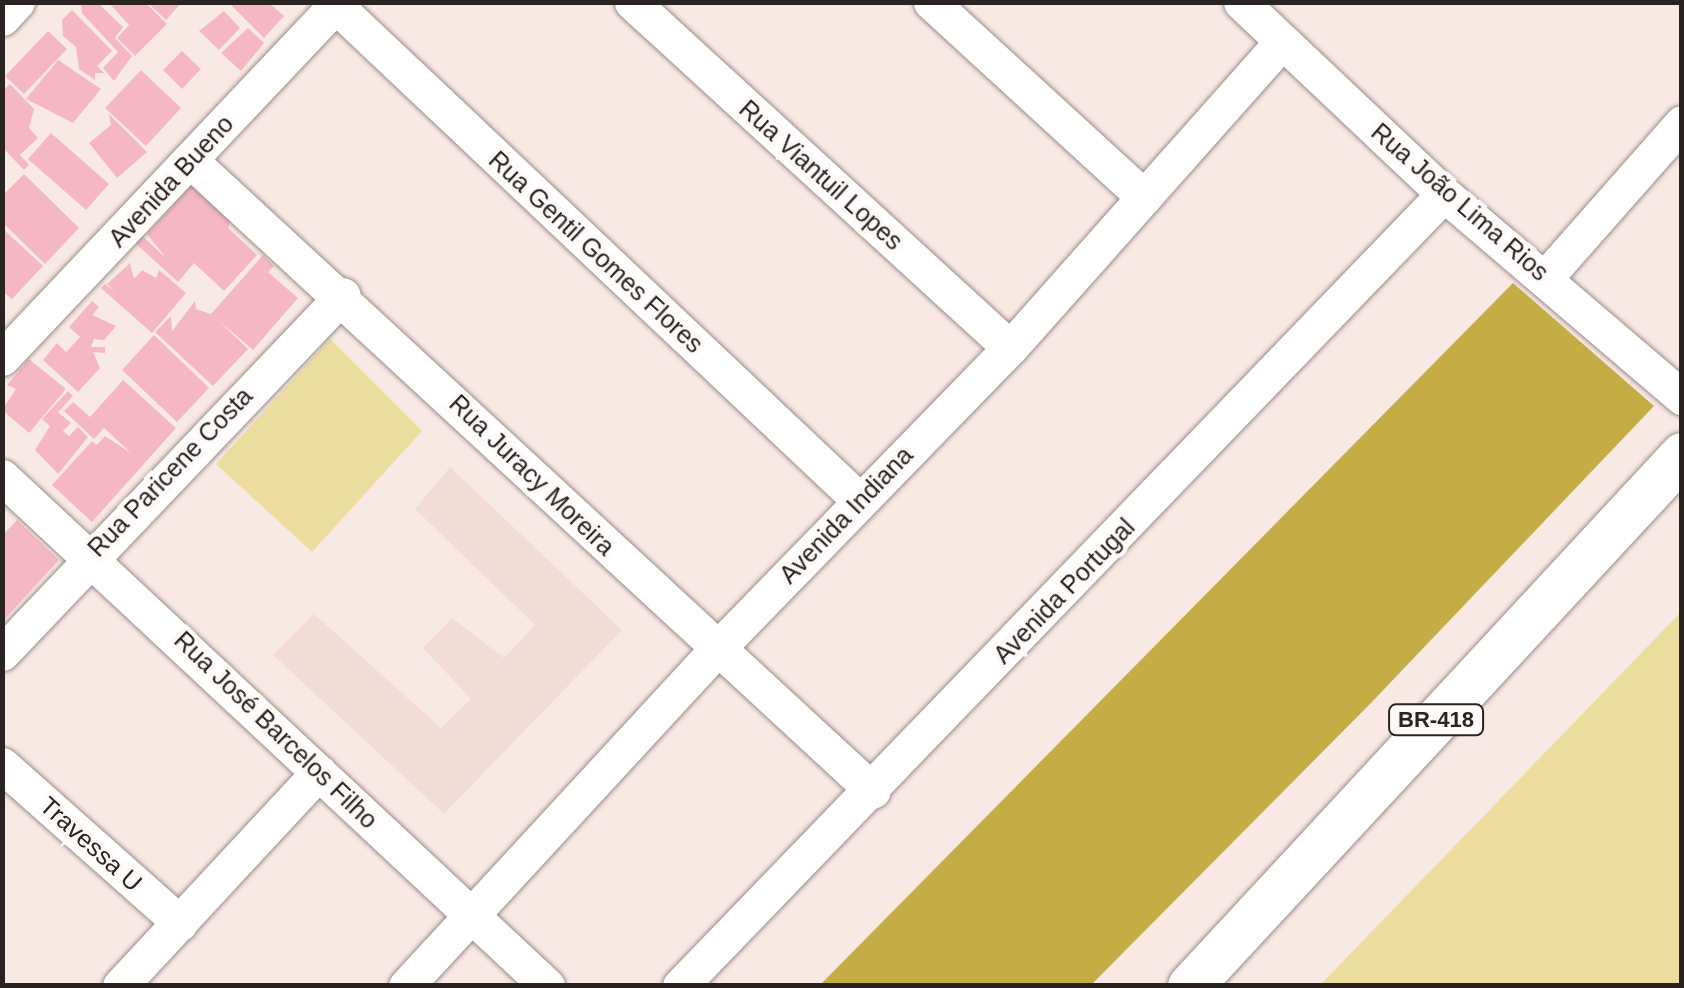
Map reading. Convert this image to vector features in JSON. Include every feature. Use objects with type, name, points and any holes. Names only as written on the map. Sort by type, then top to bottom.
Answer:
[{"type":"main road","name":"BR-418","points":[[1190,986],[1682,455]]},
{"type":"street","points":[[2,18],[17,2]]},
{"type":"street","name":"Rua Viantuil Lopes","points":[[632,2],[1010,348]]},
{"type":"street","points":[[931,2],[1144,197]]},
{"type":"street","name":"Rua João Lima Rios","points":[[1241,2],[1444,194],[1546,276],[1682,397]]},
{"type":"street","name":"Avenida Bueno","points":[[2,358],[336,4]]},
{"type":"street","name":"Rua Gentil Gomes Flores","points":[[336,4],[860,501]]},
{"type":"street","name":"Avenida Indiana","points":[[406,986],[716,650],[1010,348],[1282,42]]},
{"type":"street","points":[[1546,276],[1682,123]]},
{"type":"street","name":"Rua Juracy Moreira","points":[[190,161],[342,295],[716,650],[873,791]]},
{"type":"street","name":"Avenida Portugal","points":[[680,986],[873,791],[1444,194]]},
{"type":"street","name":"Rua Paricene Costa","points":[[2,653],[91,553],[342,295]]},
{"type":"street","name":"Rua José Barcelos Filho","points":[[2,477],[91,553],[547,986]]},
{"type":"street","name":"Travessa U","points":[[2,764],[180,922]]},
{"type":"street","points":[[120,986],[318,772]]},
{"type":"shaded area","points":[[1513,283],[1654,406],[1369,705],[1091,985],[820,985]]},
{"type":"shaded area","points":[[330,339],[422,431],[312,552],[216,464]]},
{"type":"shaded area","points":[[450,467],[622,630],[444,814],[273,655],[314,614],[441,728],[471,699],[423,648],[452,618],[504,658],[535,625],[415,509]]},
{"type":"shaded area","points":[[1681,612],[1681,985],[1320,985]]},
{"type":"building","points":[[81,2],[97,2],[123,27],[115,38],[132,56],[114,81],[103,68],[118,52],[82,13]]},
{"type":"building","points":[[108,2],[145,2],[167,24],[135,56],[117,38],[129,25]]},
{"type":"building","points":[[147,2],[182,2],[166,20]]},
{"type":"building","points":[[228,2],[268,2],[284,16],[264,38]]},
{"type":"building","points":[[72,10],[112,51],[97,66],[104,73],[95,73],[95,80],[79,69],[76,47],[63,36],[62,20]]},
{"type":"building","points":[[224,11],[240,28],[219,50],[199,31]]},
{"type":"building","points":[[248,28],[264,43],[241,71],[221,53]]},
{"type":"building","points":[[48,31],[67,49],[24,94],[5,76]]},
{"type":"building","points":[[182,51],[201,69],[182,89],[163,70]]},
{"type":"building","points":[[58,60],[101,89],[73,123],[26,99]]},
{"type":"building","points":[[141,70],[181,108],[146,146],[105,108]]},
{"type":"building","points":[[10,84],[34,109],[29,128],[38,138],[20,155],[29,165],[24,170],[2,147],[2,91]]},
{"type":"building","points":[[109,114],[147,152],[117,178],[89,143],[111,125]]},
{"type":"building","points":[[51,133],[109,184],[86,210],[28,159]]},
{"type":"building","points":[[24,174],[79,228],[45,264],[2,222],[2,196]]},
{"type":"building","points":[[198,178],[231,219],[228,228],[257,255],[224,291],[194,263],[178,282],[134,242],[140,234],[166,258],[147,234]]},
{"type":"building","points":[[2,228],[43,266],[12,299],[2,291]]},
{"type":"building","points":[[263,255],[274,266],[268,272],[298,298],[253,350],[218,320],[248,349],[213,386],[155,332],[171,316],[172,331],[195,301],[196,309],[211,314]]},
{"type":"building","points":[[130,263],[134,279],[142,270],[156,278],[159,270],[186,293],[152,333],[101,288],[105,284],[115,292],[107,284]]},
{"type":"building","points":[[92,301],[99,307],[92,315],[116,326],[104,340],[94,339],[91,347],[105,347],[105,353],[93,352],[100,368],[78,392],[43,360],[57,343],[66,352],[80,337],[69,327]]},
{"type":"building","points":[[154,335],[209,388],[177,422],[122,370]]},
{"type":"building","points":[[29,359],[66,389],[29,433],[2,410],[16,389],[7,385]]},
{"type":"building","points":[[123,380],[176,428],[92,522],[52,485],[92,441],[97,445],[105,436],[131,453],[104,428],[94,439],[64,411],[73,402],[90,417]]},
{"type":"building","points":[[68,391],[73,396],[58,412],[71,423],[63,431],[69,436],[78,427],[88,437],[58,474],[35,450],[50,426],[42,419]]},
{"type":"building","points":[[17,520],[59,560],[2,622],[2,536]]}]
